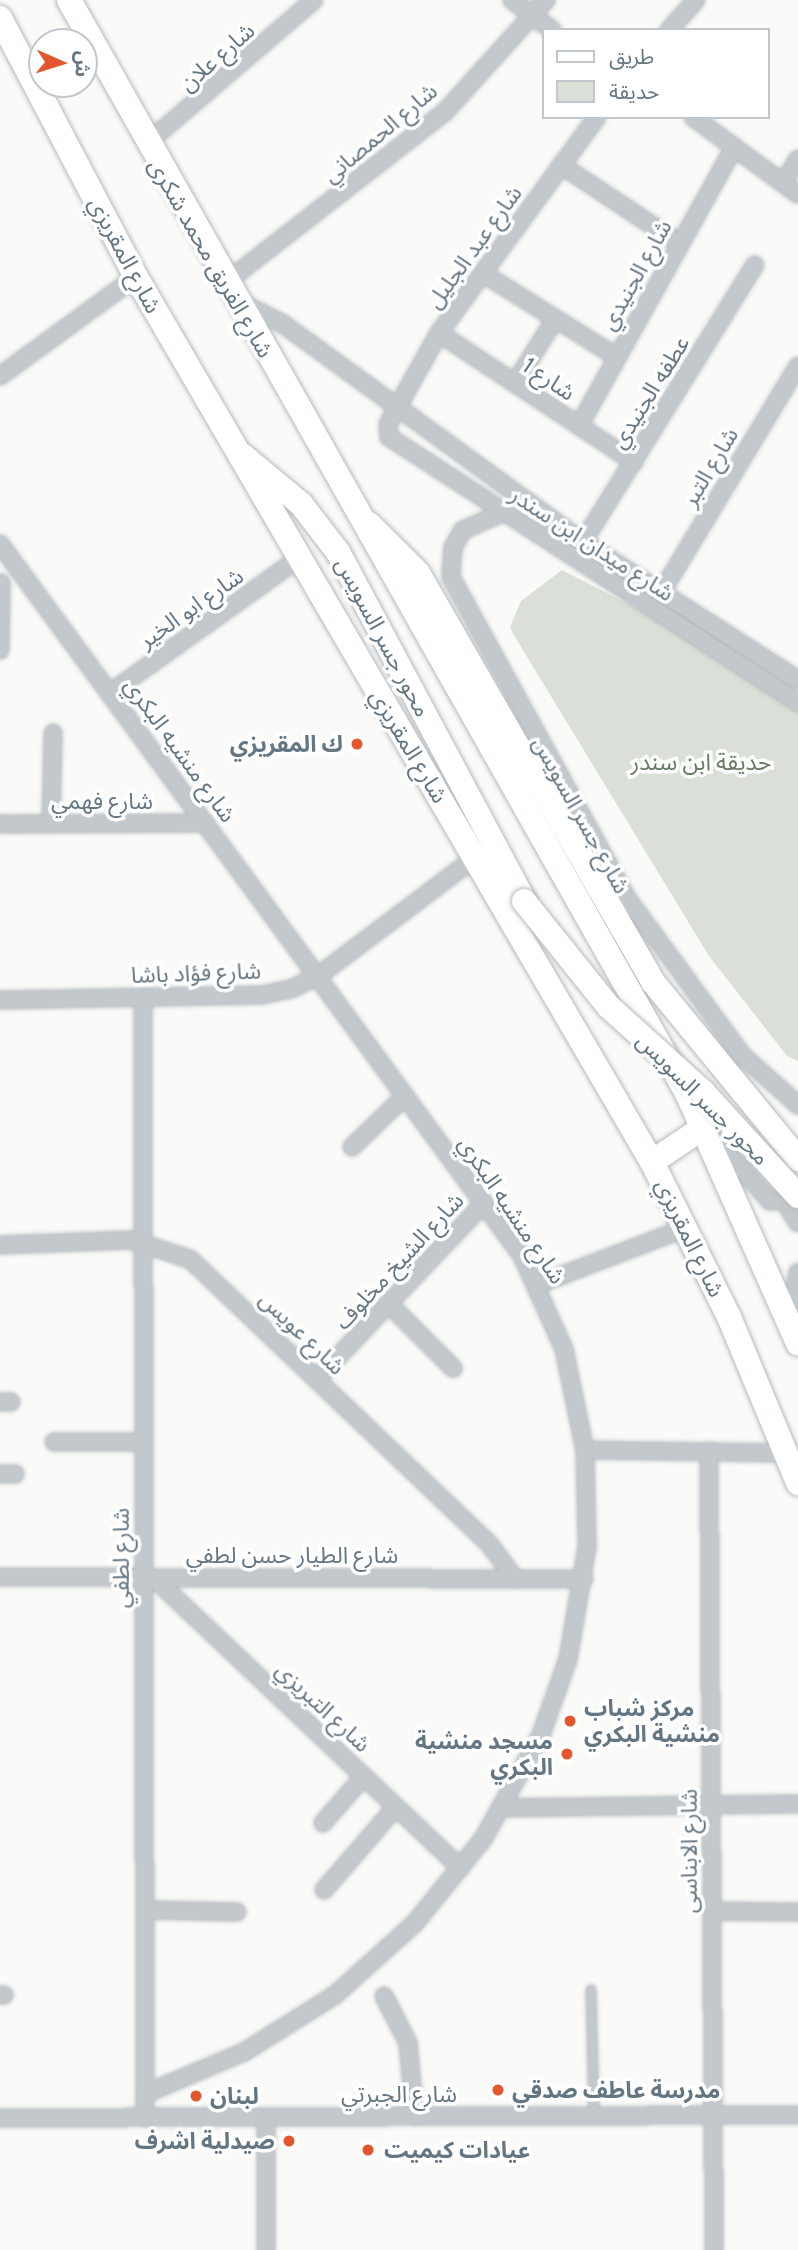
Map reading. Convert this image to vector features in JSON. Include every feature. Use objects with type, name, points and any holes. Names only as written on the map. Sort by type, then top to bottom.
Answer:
[{"type":"main road","name":"شارع الفريق محمد شكرى","points":[[69,0],[146,144],[358,515]]},
{"type":"main road","name":"شارع المقريزي","points":[[0,18],[136,277],[235,451],[652,1162],[686,1228],[798,1483]]},
{"type":"main road","name":"محور جسر السويس","points":[[235,451],[300,504],[338,552],[524,901],[609,1007],[703,1092],[794,1199]]},
{"type":"main road","name":"محور جسر السويس","points":[[358,515],[418,573],[597,891],[678,1017],[798,1159]]},
{"type":"main road","points":[[358,515],[704,1127],[795,1333]]},
{"type":"main road","points":[[652,1162],[704,1127]]},
{"type":"street","name":"شارع علان","points":[[146,144],[314,0]]},
{"type":"street","points":[[512,0],[549,28]]},
{"type":"street","name":"شارع الحمصاني","points":[[229,291],[445,112],[547,0]]},
{"type":"street","points":[[670,28],[696,0]]},
{"type":"street","name":"شارع عبد الجليل","points":[[397,410],[439,333],[596,119]]},
{"type":"street","points":[[696,119],[798,194]]},
{"type":"street","name":"شارع الجنيدي","points":[[579,426],[734,147]]},
{"type":"street","points":[[783,183],[798,159]]},
{"type":"street","points":[[561,165],[679,243]]},
{"type":"street","name":"عطفه الجنيدي","points":[[583,542],[755,265]]},
{"type":"street","points":[[484,274],[617,357]]},
{"type":"street","points":[[0,376],[136,277]]},
{"type":"street","name":"شارع ميدان ابن سندر","points":[[229,291],[283,324],[397,410],[583,542],[798,680]]},
{"type":"street","points":[[515,383],[555,319]]},
{"type":"street","name":"شارع 1","points":[[439,333],[634,462]]},
{"type":"street","name":"شارع التبر","points":[[661,593],[798,366]]},
{"type":"street","name":"شارع ميدان ابن سندر","points":[[397,410],[388,424],[392,443],[798,703]]},
{"type":"street","name":"شارع جسر السويس","points":[[502,513],[463,530],[453,547],[451,577],[626,897],[743,1056],[798,1105]]},
{"type":"street","name":"شارع منشيه البكري","points":[[0,544],[484,1203],[540,1284],[567,1360],[585,1450],[584,1579],[556,1698],[504,1808],[461,1868],[398,1940],[335,1995],[244,2052],[145,2094]]},
{"type":"street","name":"شارع ابو الخير","points":[[110,693],[298,559]]},
{"type":"street","points":[[0,650],[0,583],[29,583]]},
{"type":"street","points":[[51,824],[53,733]]},
{"type":"street","name":"شارع فهمي","points":[[0,824],[205,823]]},
{"type":"street","name":"شارع فؤاد باشا","points":[[0,1000],[262,995],[318,976],[475,858]]},
{"type":"street","name":"شارع لطفي","points":[[143,998],[144,1441],[149,1578],[145,2118]]},
{"type":"street","points":[[352,1147],[405,1096]]},
{"type":"street","points":[[704,1127],[764,1197],[794,1199],[798,1223]]},
{"type":"street","name":"شارع الشيخ مخلوف","points":[[317,1379],[484,1203]]},
{"type":"street","points":[[540,1284],[686,1228]]},
{"type":"street","name":"شارع عويس","points":[[0,1245],[144,1241],[200,1267],[490,1545],[515,1579]]},
{"type":"street","points":[[795,1333],[798,1272]]},
{"type":"street","points":[[389,1304],[453,1368]]},
{"type":"street","points":[[54,1442],[144,1441]]},
{"type":"street","points":[[585,1450],[786,1453]]},
{"type":"street","name":"شارع الابناسى","points":[[709,1451],[714,2250]]},
{"type":"street","name":"شارع الطيار حسن لطفي","points":[[0,1577],[584,1579]]},
{"type":"street","name":"شارع التبريزي","points":[[149,1578],[461,1868]]},
{"type":"street","points":[[323,1823],[364,1776]]},
{"type":"street","points":[[504,1808],[798,1804]]},
{"type":"street","points":[[324,1889],[397,1807]]},
{"type":"street","points":[[145,1910],[237,1912]]},
{"type":"street","points":[[712,1911],[798,1912]]},
{"type":"street","points":[[384,1996],[410,2051],[415,2116]]},
{"type":"street","name":"شارع الجبرتي","points":[[0,2118],[798,2115]]},
{"type":"street","points":[[266,2117],[266,2250]]},
{"type":"lane","points":[[591,1990],[594,2116]]},
{"type":"green space","name":"حديقة ابن سندر","points":[[562,570],[671,626],[798,710],[798,1061],[787,1056],[709,956],[510,627],[521,601]]},
{"type":"place","name":"ك المقريزي","points":[[357,744]]},
{"type":"place","name":"مركز شباب منشية البكري","points":[[570,1721]]},
{"type":"place","name":"مسجد منشية البكري","points":[[567,1754]]},
{"type":"place","name":"مدرسة عاطف صدقي","points":[[498,2090]]},
{"type":"place","name":"لبنان","points":[[196,2096]]},
{"type":"place","name":"صيدلية اشرف","points":[[289,2141]]},
{"type":"place","name":"عيادات كيميت","points":[[368,2150]]}]
